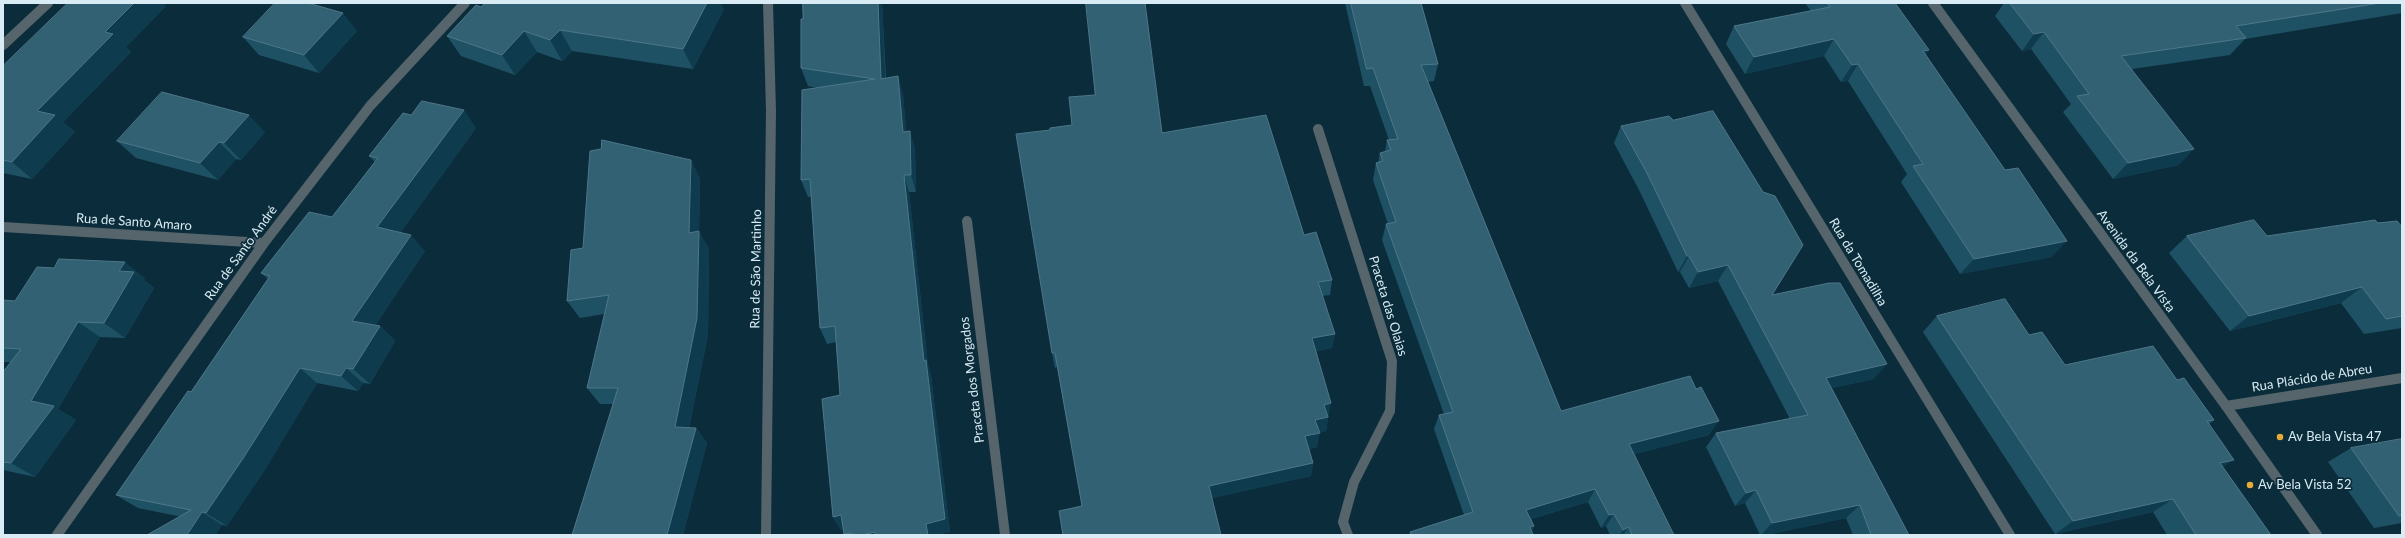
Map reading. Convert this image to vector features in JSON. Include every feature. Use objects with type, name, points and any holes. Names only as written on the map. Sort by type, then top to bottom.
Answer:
[{"type":"street","points":[[3,45],[48,3]]},
{"type":"street","name":"Rua de Santo André","points":[[57,535],[264,243],[370,106],[465,3]]},
{"type":"street","name":"Rua de São Martinho","points":[[766,535],[771,111],[768,3]]},
{"type":"street","name":"Rua da Tomadilha","points":[[1685,3],[2010,535]]},
{"type":"street","name":"Avenida da Bela Vista","points":[[1933,3],[2226,406],[2317,535]]},
{"type":"street","name":"Praceta das Olaias","points":[[1318,129],[1392,361],[1390,411],[1354,482],[1343,522],[1348,535]]},
{"type":"street","name":"Praceta dos Morgados","points":[[967,221],[1004,535]]},
{"type":"street","name":"Rua de Santo Amaro","points":[[3,226],[264,243]]},
{"type":"street","name":"Rua Plácido de Abreu","points":[[2226,406],[2402,378]]},
{"type":"building","points":[[68,3],[134,3],[105,32],[113,34],[37,111],[55,115],[12,162],[3,160],[3,66]]},
{"type":"building","points":[[275,3],[308,3],[343,13],[304,55],[243,37]]},
{"type":"building","points":[[485,3],[707,3],[683,49],[560,30],[550,40],[524,31],[502,55],[447,36],[476,5],[481,7]]},
{"type":"building","points":[[803,3],[878,3],[881,79],[898,76],[903,132],[910,131],[911,175],[904,175],[924,361],[926,360],[945,519],[926,524],[928,535],[875,535],[875,532],[862,535],[852,535],[852,533],[844,534],[841,515],[833,517],[822,399],[840,395],[835,326],[820,328],[810,179],[801,180],[802,90],[875,79],[801,68],[801,19],[803,19]]},
{"type":"building","points":[[1086,3],[1145,3],[1162,133],[1266,115],[1304,235],[1316,232],[1332,280],[1318,282],[1335,334],[1312,338],[1331,403],[1324,405],[1328,417],[1315,420],[1320,433],[1305,436],[1313,463],[1209,486],[1221,535],[1063,535],[1059,511],[1082,506],[1055,353],[1052,353],[1016,134],[1050,130],[1050,128],[1072,125],[1069,97],[1095,95]]},
{"type":"building","points":[[1351,3],[1421,3],[1438,64],[1421,65],[1561,411],[1690,376],[1696,389],[1701,387],[1719,421],[1629,444],[1674,535],[1632,535],[1629,527],[1623,530],[1614,514],[1609,515],[1595,489],[1526,510],[1534,526],[1530,527],[1533,535],[1412,535],[1410,532],[1473,512],[1439,415],[1453,412],[1386,224],[1396,222],[1376,163],[1383,161],[1380,153],[1391,150],[1387,140],[1398,139],[1373,68],[1367,69]]},
{"type":"building","points":[[1827,3],[1895,3],[1929,50],[1923,51],[2005,170],[2018,168],[2067,241],[1974,259],[1913,166],[1923,164],[1858,64],[1852,65],[1834,39],[1754,57],[1734,26],[1830,7]]},
{"type":"building","points":[[2010,3],[2380,3],[2236,26],[2246,38],[2121,56],[2194,149],[2128,163],[2077,96],[2089,94],[2044,32],[2034,34]]},
{"type":"building","points":[[162,92],[249,115],[224,143],[219,142],[200,163],[117,141]]},
{"type":"building","points":[[422,101],[464,110],[377,227],[411,235],[352,321],[380,326],[353,369],[346,368],[341,376],[300,368],[244,457],[206,513],[202,512],[187,535],[147,535],[191,510],[116,495],[188,391],[191,392],[270,276],[261,273],[309,212],[332,217],[378,158],[369,156],[403,113],[411,115]]},
{"type":"building","points":[[1713,111],[1763,192],[1775,196],[1803,245],[1772,295],[1829,283],[1840,283],[1887,364],[1826,378],[1909,535],[1871,535],[1860,505],[1772,523],[1756,490],[1746,493],[1716,433],[1808,415],[1728,265],[1698,272],[1689,256],[1687,256],[1648,175],[1621,126],[1669,116],[1673,120]]},
{"type":"building","points":[[602,140],[691,160],[689,233],[699,231],[697,318],[675,427],[696,428],[667,535],[572,535],[618,388],[587,388],[609,295],[567,301],[571,250],[583,248],[590,151],[601,149]]},
{"type":"building","points":[[2254,220],[2267,236],[2375,220],[2378,223],[2397,221],[2402,227],[2402,316],[2386,319],[2362,287],[2249,316],[2187,236]]},
{"type":"building","points":[[59,259],[125,262],[119,271],[134,272],[104,323],[78,322],[31,401],[54,406],[11,463],[3,462],[3,372],[21,349],[3,348],[3,300],[15,301],[37,267],[54,268]]},
{"type":"building","points":[[2005,299],[2029,335],[2042,332],[2065,365],[2153,346],[2177,380],[2184,378],[2214,420],[2207,421],[2234,460],[2220,463],[2271,535],[2196,535],[2173,499],[2073,521],[1937,316]]},
{"type":"building","points":[[2402,439],[2402,515],[2399,516],[2351,448]]},
{"type":"place","name":"Av Bela Vista 47","points":[[2280,437]]},
{"type":"place","name":"Av Bela Vista 52","points":[[2250,485]]}]
